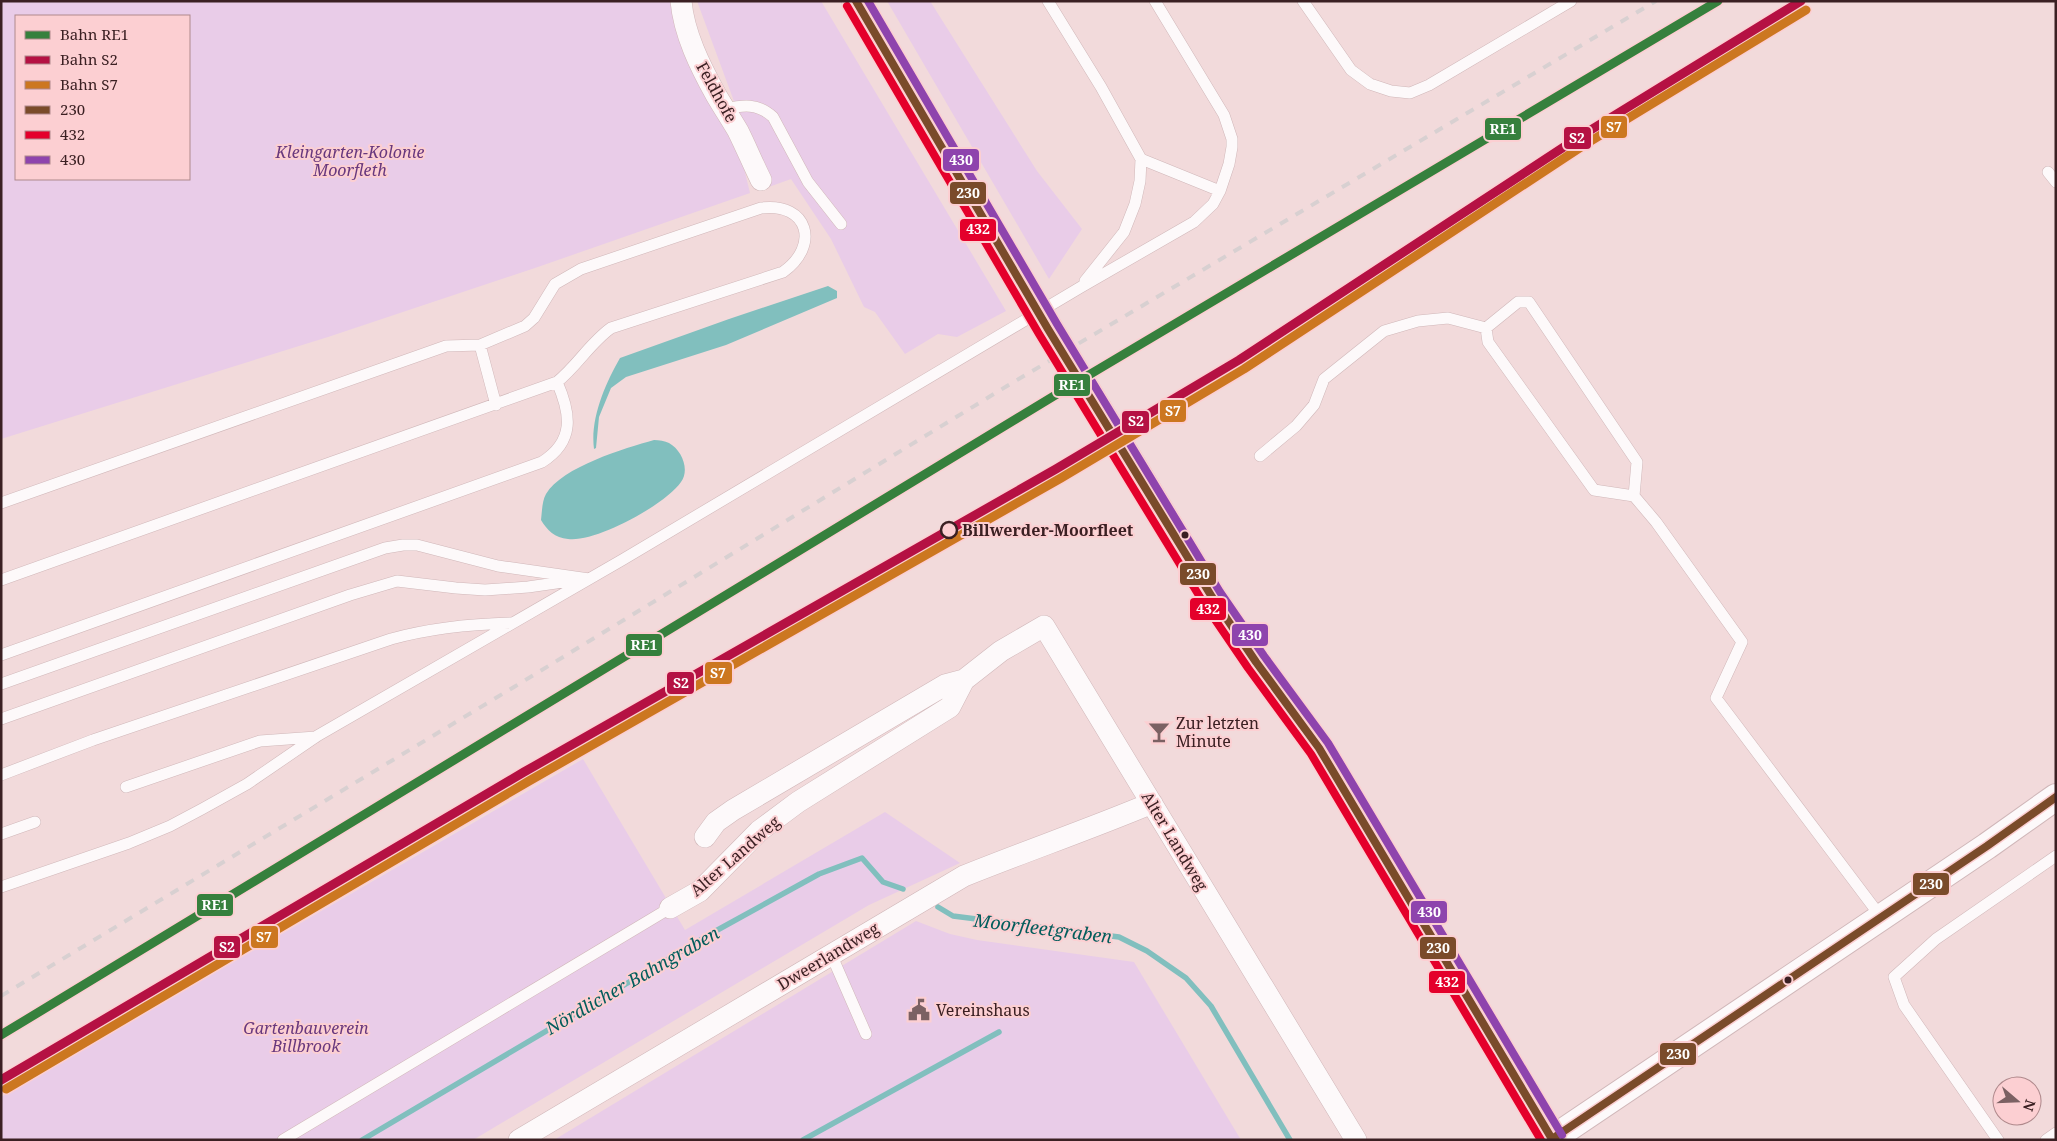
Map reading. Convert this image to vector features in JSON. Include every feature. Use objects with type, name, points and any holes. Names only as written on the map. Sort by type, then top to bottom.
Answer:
[{"type":"main road","points":[[856,1],[1015,273],[1212,597],[1256,662],[1319,748],[1552,1139]]},
{"type":"street","name":"Feldhofe","points":[[681,1],[682,16],[689,38],[716,95],[738,131],[761,180]]},
{"type":"street","name":"Alter Landweg","points":[[705,837],[716,822],[733,810],[945,685],[964,680],[1001,651],[1044,626],[1356,1140]]},
{"type":"street","name":"Alter Landweg","points":[[670,908],[700,891],[759,831],[798,802],[950,707],[964,680]]},
{"type":"street","points":[[1552,1139],[2056,797]]},
{"type":"street","name":"Dweerlandweg","points":[[519,1140],[964,876],[1152,803]]},
{"type":"lane","points":[[1048,1],[1101,87],[1141,159],[1140,181],[1135,204],[1124,232],[1081,287]]},
{"type":"lane","points":[[1,887],[129,843],[170,826],[247,784],[317,736],[589,579],[1194,222],[1213,204],[1220,191],[1232,148],[1229,128],[1218,106],[1155,1]]},
{"type":"lane","points":[[1303,1],[1351,70],[1370,84],[1391,91],[1410,93],[1429,85],[1571,1]]},
{"type":"lane","points":[[725,109],[750,106],[766,111],[773,117],[808,182],[841,224]]},
{"type":"lane","points":[[1141,159],[1220,191]]},
{"type":"lane","points":[[2048,172],[2056,182]]},
{"type":"lane","points":[[1,502],[446,346],[480,344],[525,326],[534,318],[555,284],[581,269],[761,208],[779,208],[788,211],[800,219],[806,237],[804,248],[799,258],[783,272],[610,328],[600,336],[578,362],[557,382],[1,580]]},
{"type":"lane","points":[[1486,328],[1518,302],[1529,302],[1637,462],[1634,496]]},
{"type":"lane","points":[[1260,456],[1296,426],[1314,405],[1324,379],[1384,331],[1418,321],[1448,318],[1486,328]]},
{"type":"lane","points":[[1486,328],[1488,342],[1594,490],[1634,496],[1656,522],[1742,642],[1716,698],[1881,917]]},
{"type":"lane","points":[[480,344],[496,405]]},
{"type":"lane","points":[[1,655],[542,462],[559,449],[567,429],[568,421],[565,400],[557,382]]},
{"type":"lane","points":[[1,684],[385,548],[417,545],[498,566],[589,579]]},
{"type":"lane","points":[[1,719],[350,595],[397,581],[485,590],[528,587],[589,579]]},
{"type":"lane","points":[[1,775],[93,740],[392,639],[416,632],[442,628],[513,623]]},
{"type":"lane","points":[[126,788],[260,741],[317,736]]},
{"type":"lane","points":[[1,834],[35,822]]},
{"type":"lane","points":[[1998,1140],[1904,1005],[1894,977],[1936,939],[2056,856]]},
{"type":"lane","points":[[283,1140],[670,908]]},
{"type":"lane","points":[[831,954],[866,1034]]},
{"type":"lane","points":[[2046,1140],[2056,1133]]},
{"type":"green space","name":"Kleingarten-Kolonie Moorfleth","points":[[1,1],[673,1],[742,160],[750,193],[535,268],[328,337],[1,439]]},
{"type":"green space","points":[[697,1],[821,1],[1006,311],[957,337],[938,334],[905,354],[875,312],[864,307],[831,239],[791,179],[766,188]]},
{"type":"green space","points":[[887,1],[930,1],[1037,171],[1082,229],[1049,279]]},
{"type":"green space","name":"Gartenbauverein Billbrook","points":[[583,759],[685,930],[885,812],[960,863],[869,905],[473,1140],[1,1140],[1,1097]]},
{"type":"green space","points":[[916,921],[950,934],[977,940],[1134,962],[1241,1140],[554,1140]]},
{"type":"water","points":[[828,286],[837,291],[837,298],[726,345],[626,377],[611,388],[599,417],[596,448],[594,449],[594,426],[600,402],[620,358]]},
{"type":"water","points":[[654,440],[669,443],[681,455],[685,466],[684,477],[673,491],[629,521],[595,535],[580,539],[568,539],[559,537],[546,527],[541,520],[543,503],[546,494],[554,484],[566,475],[595,460]]},
{"type":"waterway","name":"Nördlicher Bahngraben","points":[[362,1140],[712,933],[819,874],[862,858],[883,882],[903,889]]},
{"type":"waterway","name":"Moorfleetgraben","points":[[938,907],[953,916],[1119,937],[1147,951],[1186,978],[1211,1006],[1290,1140]]},
{"type":"waterway","points":[[803,1140],[999,1032]]},
{"type":"railway","points":[[1,996],[514,687],[1007,386],[1656,1]]},
{"type":"rail line","name":"RE1","points":[[1,1035],[1072,385],[1718,1]]},
{"type":"rail line","name":"S2","points":[[1,1080],[524,772],[1056,469],[1239,360],[1576,139],[1801,1]]},
{"type":"rail line","name":"S7","points":[[6,1089],[529,781],[1061,478],[1244,369],[1581,147],[1806,10]]},
{"type":"transit line","name":"230","points":[[856,1],[1048,329],[1212,597],[1256,662],[1319,748],[1552,1139]]},
{"type":"transit line","name":"430","points":[[868,1],[1057,324],[1220,592],[1328,743],[1562,1135]]},
{"type":"transit line","name":"432","points":[[847,6],[1039,334],[1203,602],[1248,668],[1311,754],[1541,1140]]},
{"type":"transit line","name":"230","points":[[1552,1139],[1987,846],[2056,797]]},
{"type":"place","name":"Billwerder-Moorfleet","points":[[949,530]]},
{"type":"place","name":"Zur letzten Minute","points":[[1159,732]]},
{"type":"place","name":"Vereinshaus","points":[[919,1010]]}]
